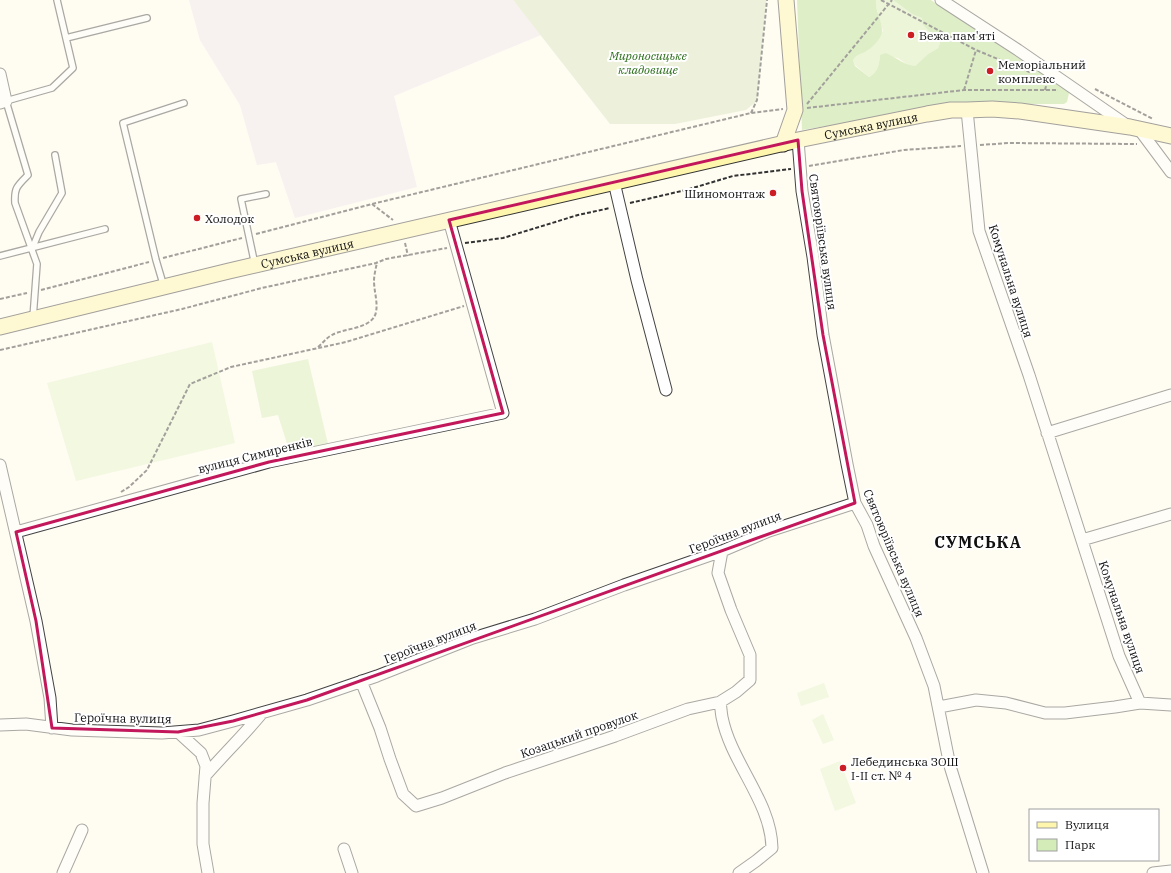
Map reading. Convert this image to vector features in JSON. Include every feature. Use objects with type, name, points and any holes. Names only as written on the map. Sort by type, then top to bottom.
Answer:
[{"type":"main road","points":[[783,144],[795,110],[786,0]]},
{"type":"main road","name":"Сумська вулиця","points":[[0,327],[255,265],[614,182],[798,140],[950,110],[992,109],[1020,111],[1135,128],[1171,136]]},
{"type":"street","name":"Сумська вулиця","points":[[941,0],[1135,128]]},
{"type":"street","points":[[0,74],[3,102]]},
{"type":"street","name":"Комунальна вулиця","points":[[967,110],[979,231],[1029,375],[1119,656],[1140,703]]},
{"type":"street","points":[[1135,128],[1171,172]]},
{"type":"street","name":"Святоюріївська вулиця","points":[[798,140],[802,192],[813,257],[823,335],[847,464],[856,503],[916,638],[934,686],[950,766],[983,873]]},
{"type":"street","points":[[614,182],[666,390]]},
{"type":"street","points":[[449,220],[472,304]]},
{"type":"street","name":"вулиця Симиренків","points":[[16,532],[269,462],[503,413],[472,304]]},
{"type":"street","points":[[1047,433],[1171,395]]},
{"type":"street","points":[[0,465],[36,622],[50,698],[52,728]]},
{"type":"street","name":"Героїчна вулиця","points":[[0,725],[26,724],[72,730],[178,732],[199,730],[307,700],[473,638],[535,619],[624,585],[722,551],[769,531],[856,503]]},
{"type":"street","points":[[1082,540],[1171,514]]},
{"type":"street","name":"Козацький провулок","points":[[361,681],[380,728],[403,794],[416,806],[688,709],[720,702],[736,692],[750,680],[750,655],[731,610],[718,573],[722,551]]},
{"type":"street","points":[[939,707],[976,700],[1006,703],[1045,713],[1065,713],[1140,703],[1171,705]]},
{"type":"street","points":[[720,702],[722,717],[731,744],[762,807],[772,835],[772,848],[756,862],[739,873]]},
{"type":"street","points":[[206,776],[262,713]]},
{"type":"street","points":[[178,732],[201,753],[206,766],[203,803],[204,844],[208,873]]},
{"type":"street","points":[[63,873],[82,830]]},
{"type":"street","points":[[344,849],[352,873]]},
{"type":"street","points":[[1153,873],[1171,871]]},
{"type":"lane","points":[[33,319],[37,264],[15,203],[15,192],[19,184],[28,175],[3,102],[52,88],[73,68],[57,0]]},
{"type":"lane","points":[[66,38],[146,18]]},
{"type":"lane","points":[[164,287],[156,260],[123,123],[184,103]]},
{"type":"lane","points":[[32,249],[39,232],[62,192],[55,155]]},
{"type":"lane","points":[[255,265],[241,199],[266,194]]},
{"type":"lane","points":[[0,256],[105,229]]},
{"type":"path","points":[[751,113],[757,100],[767,0]]},
{"type":"path","points":[[882,0],[976,50],[1033,74]]},
{"type":"path","points":[[892,0],[804,108],[964,90],[1058,90]]},
{"type":"path","points":[[964,90],[976,50]]},
{"type":"path","points":[[1045,90],[1047,80],[1053,83]]},
{"type":"path","points":[[1092,88],[1157,120]]},
{"type":"path","points":[[0,299],[372,204],[751,113],[788,108]]},
{"type":"path","points":[[372,204],[395,222]]},
{"type":"path","points":[[404,238],[408,256]]},
{"type":"path","points":[[0,350],[182,309],[262,288],[386,259],[446,249],[456,244]]},
{"type":"path","points":[[317,348],[326,339],[334,334],[360,327],[372,320],[375,316],[377,311],[374,281],[377,262]]},
{"type":"path","points":[[117,495],[147,470],[190,384],[231,367],[346,342],[472,304]]},
{"type":"highlighted area","points":[[798,140],[802,191],[823,335],[855,503],[307,700],[233,721],[178,732],[52,728],[36,621],[16,532],[269,462],[503,413],[449,220]]},
{"type":"shaded area","points":[[189,0],[513,0],[541,35],[394,96],[417,187],[295,218],[276,162],[257,165],[240,105],[200,40]]},
{"type":"green space","name":"Мироносицьке кладовище","points":[[513,0],[766,0],[757,101],[746,110],[675,124],[610,124]]},
{"type":"green space","points":[[797,0],[876,0],[882,26],[881,36],[872,47],[853,60],[855,66],[869,77],[878,68],[880,55],[886,53],[904,63],[915,66],[928,54],[938,48],[940,43],[923,25],[922,18],[912,14],[893,0],[931,0],[1068,91],[1067,102],[1064,104],[960,104],[802,130]]},
{"type":"green space","points":[[876,0],[893,0],[912,14],[923,18],[923,25],[940,43],[938,48],[928,54],[915,66],[909,66],[898,58],[880,55],[878,68],[869,77],[855,65],[853,60],[856,55],[868,50],[883,31],[876,6]]},
{"type":"green space","points":[[212,342],[235,443],[76,481],[47,383]]},
{"type":"green space","points":[[308,359],[328,444],[289,450],[278,415],[262,418],[252,371]]},
{"type":"green space","points":[[824,683],[829,697],[801,706],[797,693]]},
{"type":"green space","points":[[823,714],[834,740],[823,744],[812,720]]},
{"type":"green space","points":[[840,761],[856,803],[835,811],[820,769]]},
{"type":"place","name":"Вежа пам'яті","points":[[911,35]]},
{"type":"place","name":"Меморіальний комплекс","points":[[990,71]]},
{"type":"place","name":"Шиномонтаж","points":[[773,193]]},
{"type":"place","name":"Холодок","points":[[197,218]]},
{"type":"place","name":"Лебединська ЗОШ І-ІІ ст. № 4","points":[[843,768]]},
{"type":"district","name":"СУМСЬКА","points":[[978,542]]}]
